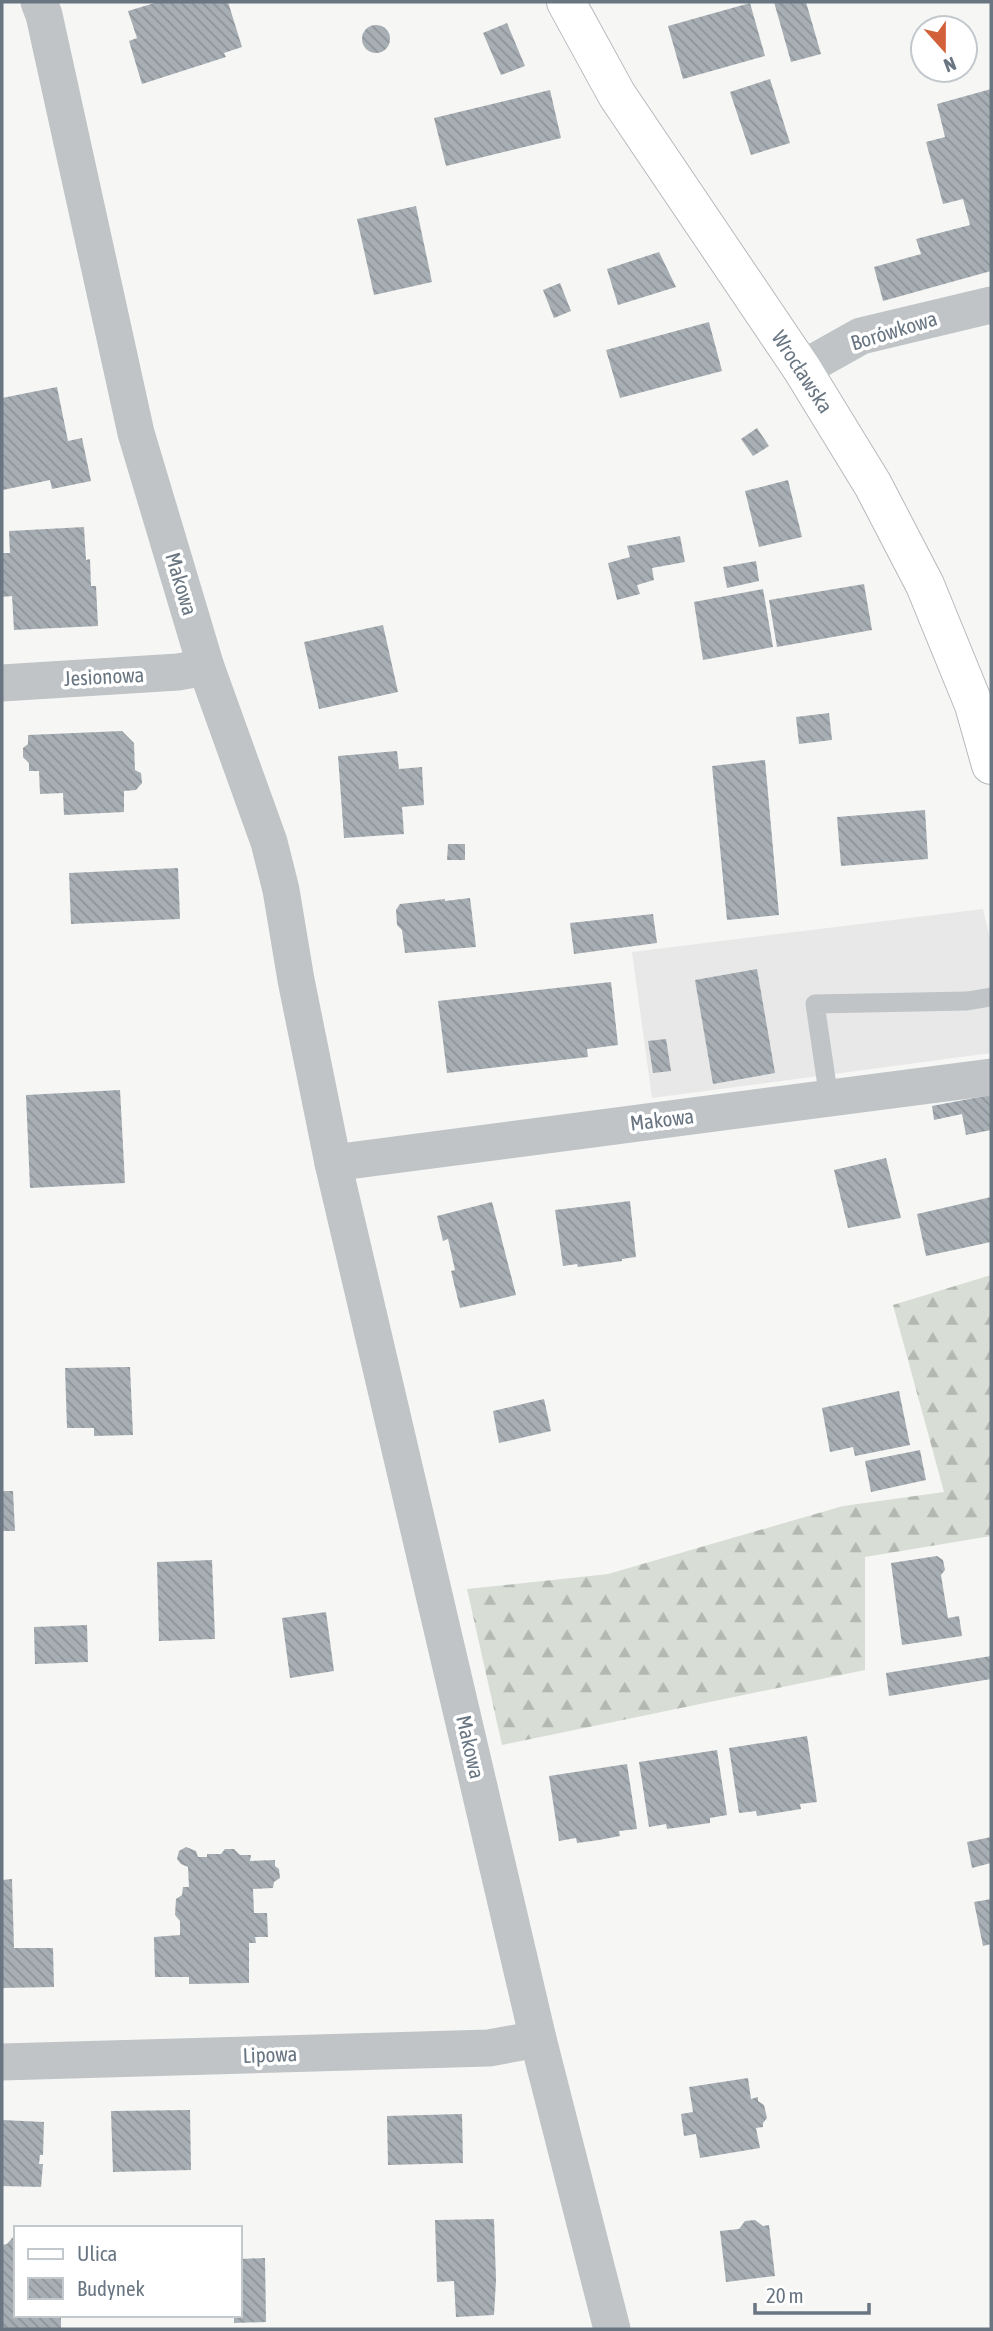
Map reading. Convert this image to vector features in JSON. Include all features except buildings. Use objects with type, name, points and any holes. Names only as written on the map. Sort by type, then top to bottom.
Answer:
[{"type":"main road","name":"Wrocławska","points":[[566,2],[617,95],[802,369],[873,485],[925,586],[974,705],[991,765]]},
{"type":"street","name":"Makowa","points":[[39,2],[136,433],[206,667],[269,842],[281,891],[333,1163],[538,2039],[612,2329]]},
{"type":"street","name":"Borówkowa","points":[[802,369],[861,336],[991,305]]},
{"type":"street","name":"Jesionowa","points":[[2,683],[178,672],[206,667]]},
{"type":"street","name":"Makowa","points":[[333,1163],[991,1077]]},
{"type":"street","name":"Lipowa","points":[[2,2062],[489,2048],[538,2039]]},
{"type":"lane","points":[[828,1099],[815,1004],[967,1001],[991,997]]},
{"type":"shaded area","points":[[983,909],[991,943],[991,1053],[652,1098],[632,952]]},
{"type":"green space","points":[[991,1275],[991,1536],[865,1557],[865,1670],[502,1745],[467,1589],[608,1574],[843,1506],[944,1492],[893,1305]]}]
